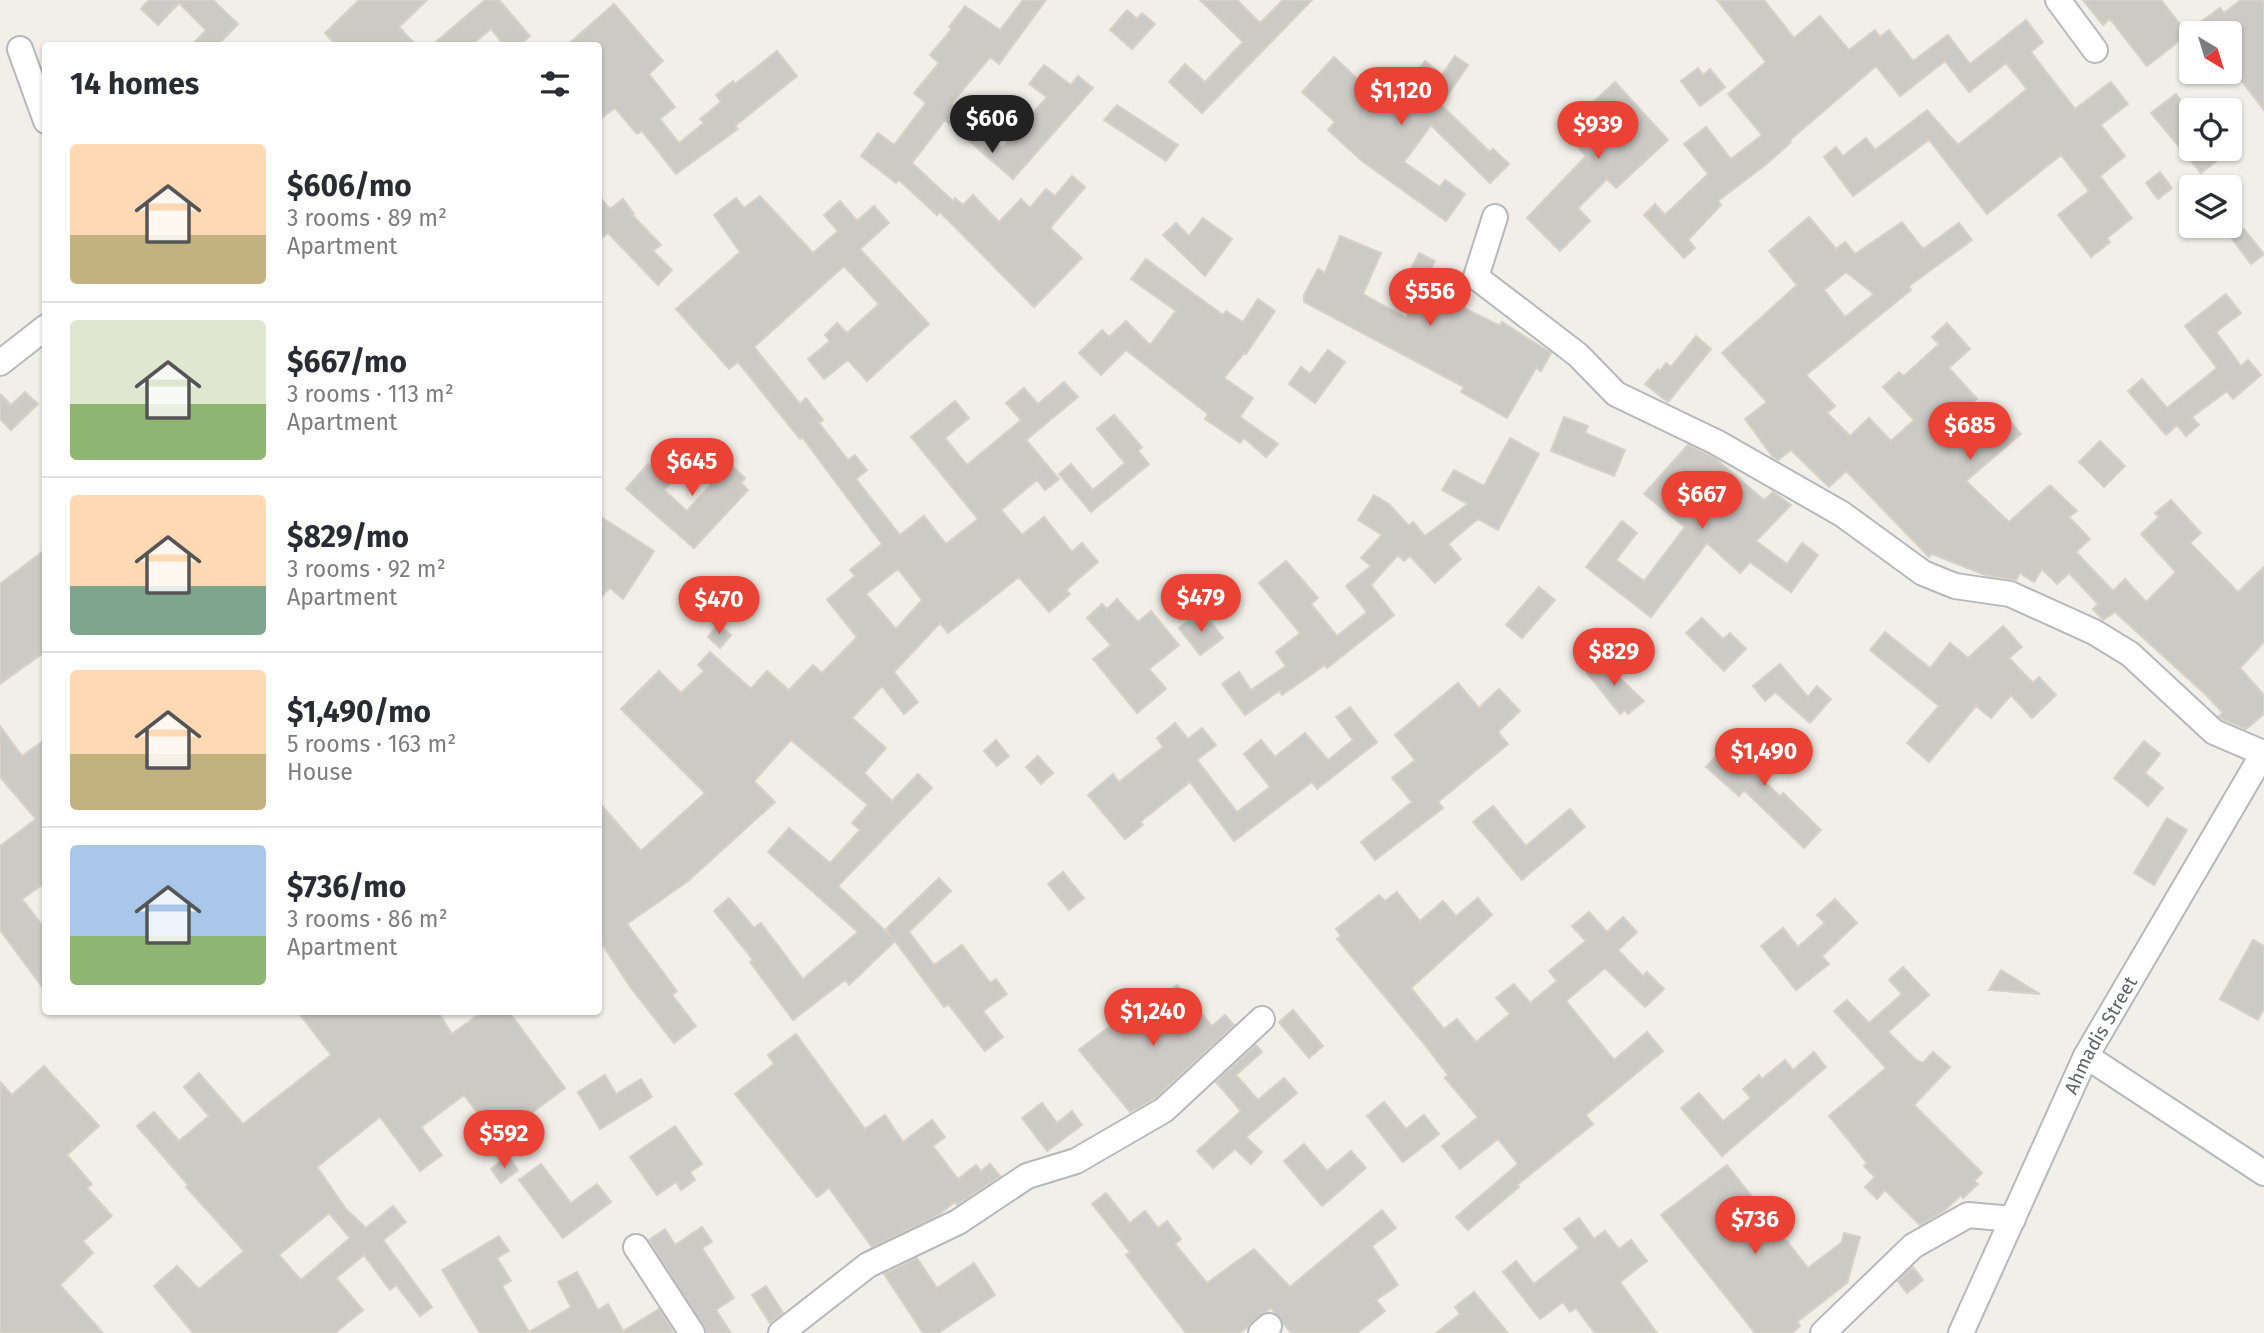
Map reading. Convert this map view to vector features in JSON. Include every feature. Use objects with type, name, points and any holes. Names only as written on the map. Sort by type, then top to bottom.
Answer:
[{"type":"street","points":[[2057,0],[2095,50]]},
{"type":"street","points":[[10,43],[42,67]]},
{"type":"street","points":[[10,43],[42,112]]},
{"type":"street","points":[[1495,217],[1476,277],[1578,355],[1616,394],[1716,442],[1842,514],[1923,573],[1955,586],[2010,594],[2094,632],[2130,654],[2214,732],[2264,752]]},
{"type":"street","points":[[0,363],[42,330]]},
{"type":"street","name":"Ahmadis Street","points":[[1961,1333],[2086,1056],[2264,752]]},
{"type":"street","points":[[781,1333],[868,1265],[958,1222],[1027,1177],[1076,1161],[1164,1110],[1262,1019]]},
{"type":"street","points":[[2086,1056],[2264,1173]]},
{"type":"street","points":[[1823,1333],[1913,1246],[1968,1215],[2013,1219]]},
{"type":"street","points":[[636,1247],[692,1333]]},
{"type":"building","points":[[149,0],[213,0],[238,24],[221,42],[195,42],[206,30],[179,3],[158,25],[141,9]]},
{"type":"building","points":[[359,0],[427,0],[399,27],[413,42],[333,42],[325,33]]},
{"type":"building","points":[[485,0],[499,0],[530,36],[523,42],[502,42],[491,29],[475,42],[436,42]]},
{"type":"building","points":[[1023,0],[1046,0],[999,64],[990,57],[951,104],[1002,148],[1047,97],[1029,84],[1044,65],[1071,85],[1078,76],[1093,88],[1013,179],[945,120],[912,163],[953,201],[955,198],[963,205],[973,195],[999,222],[1021,199],[1030,208],[1046,189],[1055,196],[1072,176],[1085,187],[1050,228],[1082,258],[1034,307],[940,212],[937,215],[899,180],[896,183],[861,156],[878,133],[894,145],[926,103],[914,93],[939,63],[930,55],[952,29],[949,27],[965,6],[1000,30]]},
{"type":"building","points":[[1200,0],[1237,0],[1260,23],[1283,0],[1312,0],[1202,113],[1169,82],[1185,64],[1205,82],[1243,42]]},
{"type":"building","points":[[1717,0],[1764,0],[1794,38],[1820,16],[1849,50],[1875,30],[1880,37],[1889,30],[1913,61],[1948,35],[1970,64],[2026,20],[2043,42],[2031,52],[2075,109],[2111,82],[2128,104],[2101,125],[2125,156],[2100,176],[2132,218],[2107,238],[2110,242],[2091,257],[2058,215],[2089,191],[2061,155],[1987,214],[1929,140],[1853,196],[1824,157],[1836,147],[1843,156],[1866,138],[1875,150],[1927,110],[1958,145],[2027,89],[2006,63],[1969,92],[1945,61],[1900,96],[1876,66],[1790,140],[1791,142],[1769,162],[1718,201],[1721,205],[1688,240],[1695,248],[1684,258],[1644,215],[1655,204],[1665,215],[1708,174],[1684,144],[1706,127],[1731,159],[1762,135],[1728,94],[1766,62]]},
{"type":"building","points":[[2083,0],[2161,0],[2179,23],[2179,41],[2147,66],[2110,19],[2103,25]]},
{"type":"building","points":[[2241,0],[2264,0],[2264,110],[2242,82],[2242,21],[2202,21],[2220,8],[2224,13]]},
{"type":"building","points":[[614,4],[663,61],[649,74],[675,107],[660,119],[679,143],[704,123],[700,119],[721,102],[716,95],[733,81],[735,84],[777,51],[797,76],[735,126],[738,129],[676,174],[642,131],[637,134],[615,108],[602,118],[602,42],[571,42]]},
{"type":"building","points":[[1127,10],[1137,19],[1142,13],[1155,24],[1132,49],[1110,30]]},
{"type":"building","points":[[1455,56],[1468,65],[1441,105],[1490,152],[1493,149],[1509,164],[1490,183],[1431,125],[1404,162],[1440,187],[1445,180],[1465,194],[1446,221],[1362,161],[1328,130],[1335,122],[1302,92],[1334,57],[1367,88],[1381,72],[1401,91],[1425,61],[1442,75]]},
{"type":"building","points":[[1698,68],[1703,75],[1710,69],[1725,87],[1700,106],[1681,81]]},
{"type":"building","points":[[1615,82],[1668,140],[1616,188],[1607,179],[1578,208],[1590,221],[1560,251],[1527,218],[1586,156],[1563,130]]},
{"type":"building","points":[[2176,94],[2179,98],[2179,147],[2151,113]]},
{"type":"building","points":[[1117,105],[1178,145],[1166,161],[1104,120]]},
{"type":"building","points":[[2191,161],[2216,161],[2201,173]]},
{"type":"building","points":[[2160,172],[2172,188],[2158,199],[2146,183]]},
{"type":"building","points":[[760,196],[813,253],[838,231],[824,215],[840,201],[857,221],[874,206],[889,223],[860,249],[929,324],[867,381],[848,360],[824,379],[808,359],[830,341],[825,335],[837,323],[847,333],[879,304],[844,266],[754,347],[800,404],[806,398],[823,420],[819,423],[848,460],[855,455],[867,470],[856,479],[900,535],[924,516],[946,544],[978,519],[911,437],[955,401],[969,418],[945,438],[967,465],[1021,420],[1006,403],[1024,388],[1038,404],[1064,382],[1078,397],[1026,440],[1059,479],[1045,490],[1037,480],[1001,510],[1022,535],[1044,517],[1072,552],[1082,543],[1098,562],[1066,590],[1070,594],[1049,612],[1019,577],[948,633],[940,623],[894,672],[918,702],[904,714],[882,686],[852,718],[886,748],[864,773],[892,801],[918,774],[932,788],[838,886],[892,937],[886,929],[939,878],[951,891],[909,932],[934,965],[962,945],[990,983],[996,979],[1007,994],[983,1011],[1003,1037],[985,1051],[948,1004],[944,1007],[895,941],[849,985],[845,980],[793,1020],[750,962],[753,960],[714,911],[729,898],[754,928],[761,923],[803,979],[858,932],[768,852],[789,828],[830,863],[860,830],[852,823],[868,805],[791,740],[754,781],[775,802],[688,881],[627,924],[677,991],[672,995],[696,1026],[674,1043],[631,988],[602,944],[602,806],[641,851],[705,793],[621,709],[659,671],[681,693],[704,671],[698,665],[710,652],[751,689],[767,671],[789,690],[813,665],[822,673],[857,637],[827,600],[855,576],[850,570],[882,544],[802,437],[800,439],[738,362],[729,369],[676,309],[740,252],[714,215],[736,198],[744,208]],"holes":[[[898,569],[922,600],[896,629],[866,594]]]},
{"type":"building","points":[[623,199],[634,214],[632,215],[661,245],[653,251],[672,270],[658,285],[608,233],[602,238],[602,200],[610,209]]},
{"type":"building","points":[[1809,217],[1836,249],[1845,242],[1855,254],[1902,222],[1923,249],[1959,223],[1972,240],[1909,286],[1911,290],[1806,375],[1835,406],[1827,413],[1850,436],[1869,418],[1891,441],[1914,420],[1883,387],[1899,372],[1904,376],[1939,344],[1932,337],[1947,323],[1970,349],[1949,368],[1977,399],[1948,425],[1968,450],[2006,417],[2021,434],[1966,481],[2009,522],[2050,485],[2077,511],[2069,517],[2090,539],[2076,552],[2113,591],[2125,579],[2146,602],[2176,572],[2141,534],[2159,517],[2155,513],[2171,500],[2201,533],[2190,543],[2238,592],[2264,567],[2264,642],[2240,668],[2264,695],[2264,714],[2246,729],[2222,719],[2219,716],[2223,713],[2206,695],[2115,612],[2103,620],[2093,609],[2098,604],[2069,573],[2057,584],[2042,569],[2034,582],[2020,573],[2016,580],[1985,575],[1932,554],[1929,557],[1846,471],[1829,487],[1791,450],[1778,460],[1773,457],[1745,419],[1767,402],[1722,353],[1797,285],[1769,251]],"holes":[[[1846,272],[1874,294],[1845,317],[1824,290]]]},
{"type":"building","points":[[1203,218],[1232,239],[1205,276],[1163,235],[1176,223],[1189,236]]},
{"type":"building","points":[[2244,229],[2264,254],[2251,264],[2232,239],[2242,238]]},
{"type":"building","points":[[1340,236],[1381,253],[1363,294],[1406,318],[1423,291],[1405,281],[1419,253],[1435,261],[1430,271],[1462,307],[1500,326],[1502,322],[1551,353],[1541,371],[1536,368],[1507,418],[1461,392],[1464,387],[1304,302],[1304,295],[1318,269],[1325,273]]},
{"type":"building","points":[[1146,259],[1223,315],[1226,311],[1243,322],[1258,299],[1275,311],[1246,354],[1244,353],[1224,378],[1253,398],[1240,417],[1278,444],[1266,457],[1244,438],[1240,443],[1205,419],[1208,414],[1126,350],[1101,375],[1079,353],[1102,330],[1109,337],[1126,321],[1150,345],[1176,311],[1131,279]]},
{"type":"building","points":[[2226,294],[2241,313],[2216,332],[2241,366],[2248,360],[2261,375],[2233,399],[2227,391],[2192,417],[2199,425],[2186,436],[2177,425],[2166,435],[2128,391],[2142,379],[2167,408],[2217,368],[2185,326]]},
{"type":"building","points":[[1696,336],[1711,349],[1668,402],[1645,384],[1666,363],[1671,367]]},
{"type":"building","points":[[1328,350],[1345,362],[1315,403],[1289,384],[1301,367],[1310,374]]},
{"type":"building","points":[[25,392],[38,404],[11,430],[0,419],[0,394],[11,405]]},
{"type":"building","points":[[1114,415],[1142,447],[1138,451],[1149,464],[1091,512],[1059,474],[1071,464],[1093,490],[1125,463],[1097,429]]},
{"type":"building","points":[[1564,417],[1588,426],[1585,433],[1625,450],[1614,476],[1551,451]]},
{"type":"building","points":[[1510,438],[1539,454],[1498,530],[1478,519],[1448,544],[1461,559],[1435,583],[1410,556],[1404,561],[1398,555],[1371,585],[1394,615],[1327,668],[1325,665],[1282,695],[1279,691],[1245,715],[1222,684],[1239,672],[1251,690],[1286,666],[1276,652],[1300,633],[1259,583],[1286,561],[1318,598],[1311,604],[1337,636],[1367,612],[1346,586],[1371,566],[1361,558],[1382,535],[1358,520],[1374,495],[1389,504],[1409,526],[1413,522],[1425,536],[1468,504],[1442,490],[1454,470],[1484,486]]},
{"type":"building","points":[[2100,441],[2125,466],[2104,487],[2079,462]]},
{"type":"building","points":[[1688,445],[1716,459],[1764,500],[1773,492],[1791,505],[1756,541],[1787,564],[1802,543],[1818,555],[1791,592],[1750,562],[1740,573],[1707,543],[1651,617],[1586,567],[1622,521],[1637,533],[1616,560],[1644,581],[1685,527],[1644,494]]},
{"type":"building","points":[[713,448],[745,478],[741,483],[748,490],[694,548],[626,489],[648,464],[670,483],[664,490],[687,511],[712,483],[695,467]]},
{"type":"building","points":[[602,518],[654,551],[623,599],[610,588],[602,596]]},
{"type":"building","points":[[42,552],[42,654],[0,684],[0,584]]},
{"type":"building","points":[[1539,587],[1555,600],[1522,638],[1506,625]]},
{"type":"building","points":[[1117,599],[1138,622],[1151,611],[1179,645],[1149,669],[1166,689],[1137,713],[1093,659],[1111,645],[1087,618],[1102,604],[1107,609]]},
{"type":"building","points":[[1196,615],[1205,625],[1210,621],[1223,638],[1200,655],[1179,628]]},
{"type":"building","points":[[1702,618],[1723,639],[1730,633],[1746,649],[1724,671],[1686,633]]},
{"type":"building","points":[[718,624],[731,635],[720,648],[708,637]]},
{"type":"building","points":[[2003,626],[2022,647],[2009,658],[2033,683],[2039,677],[2056,695],[2032,718],[2011,695],[1991,718],[1976,706],[1929,762],[1907,743],[1939,706],[1870,650],[1885,632],[1930,668],[1950,643],[1968,658]]},
{"type":"building","points":[[1598,658],[1644,701],[1628,714],[1625,710],[1620,714],[1587,673]]},
{"type":"building","points":[[1780,664],[1808,697],[1817,686],[1831,699],[1810,723],[1775,692],[1765,701],[1753,686]]},
{"type":"building","points":[[1458,683],[1479,708],[1499,689],[1520,711],[1498,732],[1508,744],[1438,802],[1443,808],[1375,860],[1361,842],[1412,802],[1392,778],[1415,760],[1395,735]]},
{"type":"building","points":[[1350,707],[1377,742],[1317,789],[1312,782],[1234,841],[1190,782],[1140,822],[1143,825],[1125,839],[1088,795],[1113,774],[1119,782],[1163,747],[1157,738],[1175,723],[1188,739],[1202,728],[1216,745],[1197,760],[1237,812],[1270,787],[1244,754],[1261,740],[1275,757],[1305,733],[1328,760],[1353,740],[1336,717]]},
{"type":"building","points":[[0,726],[22,756],[42,742],[42,885],[22,899],[42,925],[42,987],[0,930],[0,846],[36,819],[0,777]]},
{"type":"building","points":[[1768,732],[1783,745],[1757,775],[1780,796],[1783,793],[1821,830],[1804,848],[1744,790],[1739,796],[1706,767],[1721,750],[1739,765]]},
{"type":"building","points":[[996,740],[1009,756],[997,766],[984,751]]},
{"type":"building","points":[[2144,741],[2160,754],[2145,773],[2163,788],[2148,806],[2114,778]]},
{"type":"building","points":[[1038,756],[1053,773],[1041,784],[1026,767]]},
{"type":"building","points":[[1493,806],[1526,846],[1570,809],[1585,827],[1522,880],[1473,822]]},
{"type":"building","points":[[2167,818],[2187,830],[2154,885],[2134,873]]},
{"type":"building","points":[[1063,872],[1084,898],[1069,910],[1048,884]]},
{"type":"building","points":[[1397,892],[1420,921],[1443,901],[1456,916],[1478,898],[1492,915],[1411,988],[1444,1029],[1457,1019],[1476,1042],[1510,1014],[1496,998],[1514,984],[1530,1003],[1557,981],[1549,971],[1586,941],[1572,926],[1589,912],[1607,932],[1623,917],[1637,932],[1618,950],[1643,976],[1647,972],[1664,989],[1645,1007],[1605,968],[1566,1001],[1614,1060],[1647,1032],[1663,1051],[1586,1115],[1593,1124],[1517,1185],[1519,1187],[1468,1230],[1456,1217],[1518,1164],[1498,1139],[1460,1169],[1442,1146],[1478,1117],[1445,1078],[1448,1075],[1421,1040],[1337,939],[1341,936],[1336,929],[1379,895],[1385,901]]},
{"type":"building","points":[[1835,899],[1857,923],[1822,956],[1829,964],[1796,990],[1761,946],[1783,928],[1798,947],[1825,923],[1817,915]]},
{"type":"building","points":[[2253,940],[2264,946],[2264,1009],[2258,1020],[2220,999]]},
{"type":"building","points":[[1903,967],[1929,995],[1888,1032],[1916,1060],[1923,1063],[1933,1052],[1950,1067],[1914,1105],[1982,1173],[1974,1181],[1978,1184],[1963,1198],[1961,1195],[1944,1211],[1920,1225],[1885,1190],[1877,1199],[1865,1187],[1875,1177],[1864,1166],[1867,1163],[1829,1116],[1886,1068],[1834,1011],[1847,1000],[1869,1023],[1902,994],[1889,980]]},
{"type":"building","points":[[2001,970],[2040,994],[1989,990]]},
{"type":"building","points":[[1177,985],[1212,1026],[1225,1015],[1234,1025],[1155,1098],[1130,1112],[1079,1050],[1114,1023],[1121,1031]]},
{"type":"building","points":[[1293,1010],[1323,1046],[1309,1058],[1279,1022]]},
{"type":"building","points":[[300,1015],[440,1015],[452,1034],[478,1015],[511,1015],[565,1088],[497,1139],[464,1095],[421,1127],[442,1155],[420,1171],[380,1117],[317,1167],[346,1209],[366,1228],[393,1206],[406,1222],[383,1240],[432,1307],[420,1316],[396,1285],[390,1290],[364,1255],[336,1278],[363,1310],[335,1333],[193,1333],[154,1286],[177,1266],[199,1289],[244,1251],[186,1187],[188,1185],[137,1126],[154,1112],[179,1141],[209,1116],[184,1087],[199,1073],[243,1124],[331,1055]],"holes":[[[329,1213],[350,1238],[301,1280],[279,1255]]]},
{"type":"building","points":[[796,1034],[865,1129],[885,1115],[903,1142],[932,1120],[945,1137],[933,1146],[958,1179],[976,1165],[981,1171],[990,1164],[1000,1176],[957,1205],[955,1202],[937,1216],[872,1247],[829,1188],[817,1197],[735,1094],[774,1064],[768,1055]]},
{"type":"building","points":[[1256,1045],[1262,1052],[1236,1075],[1258,1100],[1284,1078],[1297,1093],[1246,1137],[1262,1152],[1251,1164],[1235,1149],[1213,1168],[1197,1151],[1241,1111],[1216,1082]]},
{"type":"building","points":[[1814,1052],[1826,1067],[1722,1156],[1681,1108],[1699,1093],[1723,1121],[1751,1098],[1743,1089],[1759,1075],[1762,1079],[1785,1060],[1793,1070]]},
{"type":"building","points":[[44,1066],[99,1126],[67,1155],[92,1184],[87,1188],[112,1216],[83,1241],[93,1253],[60,1285],[103,1333],[0,1333],[0,1082],[12,1095]]},
{"type":"building","points":[[605,1075],[616,1094],[641,1079],[652,1097],[600,1129],[578,1092]]},
{"type":"building","points":[[1384,1102],[1406,1129],[1424,1115],[1439,1134],[1403,1162],[1367,1116]]},
{"type":"building","points":[[1042,1103],[1057,1123],[1072,1111],[1082,1125],[1047,1151],[1022,1118]]},
{"type":"building","points":[[675,1126],[702,1164],[690,1172],[695,1180],[681,1190],[676,1182],[657,1195],[630,1157]]},
{"type":"building","points":[[1304,1144],[1327,1171],[1351,1151],[1366,1168],[1322,1206],[1284,1161]]},
{"type":"building","points":[[508,1156],[518,1170],[501,1183],[491,1169]]},
{"type":"building","points":[[541,1164],[571,1203],[597,1184],[611,1202],[563,1238],[519,1180]]},
{"type":"building","points":[[1727,1165],[1808,1268],[1842,1242],[1844,1233],[1860,1237],[1847,1283],[1797,1322],[1800,1326],[1792,1333],[1755,1333],[1661,1215]]},
{"type":"building","points":[[1106,1193],[1130,1223],[1145,1211],[1158,1228],[1167,1221],[1181,1239],[1175,1244],[1207,1283],[1254,1249],[1290,1287],[1382,1210],[1396,1228],[1372,1246],[1398,1285],[1376,1300],[1385,1311],[1357,1333],[1291,1333],[1271,1308],[1240,1333],[1186,1333],[1126,1255],[1130,1252],[1092,1204]]},
{"type":"building","points":[[1579,1218],[1594,1239],[1605,1231],[1619,1249],[1631,1240],[1647,1261],[1620,1282],[1657,1333],[1595,1333],[1576,1308],[1570,1312],[1563,1302],[1540,1319],[1503,1272],[1516,1261],[1534,1284],[1579,1248],[1564,1229]]},
{"type":"building","points":[[702,1227],[712,1242],[702,1248],[734,1298],[716,1310],[731,1333],[707,1333],[649,1240],[665,1229],[675,1245]]},
{"type":"building","points":[[499,1236],[509,1251],[497,1258],[511,1281],[502,1286],[529,1332],[571,1307],[558,1282],[577,1272],[598,1310],[608,1304],[623,1331],[659,1309],[674,1333],[480,1333],[442,1270]]},
{"type":"building","points":[[917,1258],[937,1288],[974,1263],[995,1295],[938,1333],[923,1333],[884,1274]]},
{"type":"building","points":[[1913,1267],[1923,1280],[1907,1293],[1898,1281]]},
{"type":"building","points":[[766,1286],[783,1313],[770,1323],[752,1295]]},
{"type":"building","points":[[1474,1292],[1508,1333],[1436,1333],[1460,1314],[1455,1307]]}]
